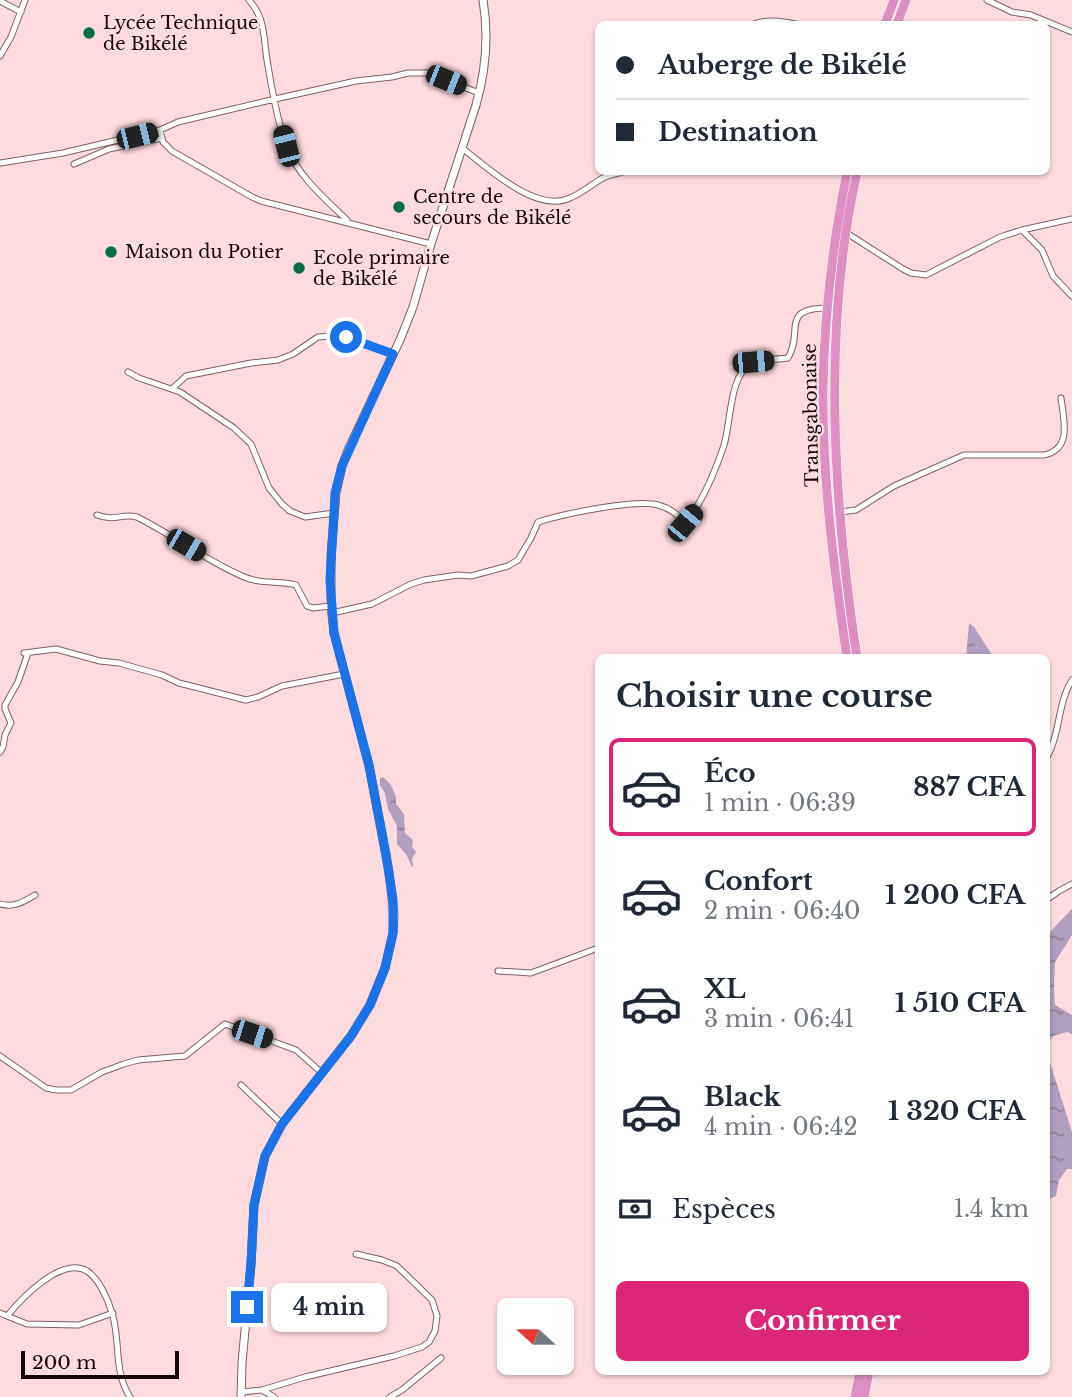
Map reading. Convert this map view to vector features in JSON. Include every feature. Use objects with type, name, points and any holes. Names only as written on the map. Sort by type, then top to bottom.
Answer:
[{"type":"highway","points":[[886,21],[894,0]]},
{"type":"highway","points":[[898,21],[906,0]]},
{"type":"highway","name":"Transgabonaise","points":[[845,654],[835,577],[826,472],[823,389],[836,234],[846,175]]},
{"type":"highway","name":"Transgabonaise","points":[[856,175],[845,232],[837,317],[835,452],[857,654]]},
{"type":"highway","points":[[855,1397],[859,1375]]},
{"type":"highway","points":[[864,1397],[868,1375]]},
{"type":"street","points":[[0,56],[11,37],[25,0]]},
{"type":"street","points":[[249,0],[257,9],[263,23],[266,54],[286,146],[295,163],[316,189],[349,223]]},
{"type":"street","points":[[356,1254],[397,1266],[432,1300],[438,1316],[429,1342],[394,1356],[241,1394],[254,1205],[265,1156],[282,1124],[351,1036],[370,1005],[387,959],[393,933],[394,915],[389,872],[369,765],[334,633],[331,555],[335,493],[342,466],[413,307],[479,93],[486,47],[483,0]]},
{"type":"street","points":[[987,0],[1012,12],[1045,21]]},
{"type":"street","points":[[0,1],[22,12]]},
{"type":"street","points":[[1050,23],[1072,32]]},
{"type":"street","points":[[0,163],[63,153],[275,99],[356,81],[408,73],[428,73],[479,93]]},
{"type":"street","points":[[160,130],[167,147],[172,151],[252,197],[431,244]]},
{"type":"street","points":[[74,164],[109,149],[162,138]]},
{"type":"street","points":[[462,148],[515,188],[555,202],[569,199],[612,175]]},
{"type":"street","points":[[845,232],[903,269],[926,275],[1000,237],[1072,219]]},
{"type":"street","points":[[1022,230],[1042,250],[1054,276],[1072,296]]},
{"type":"street","points":[[97,515],[108,519],[132,515],[137,517],[244,578],[296,585],[307,606],[332,609],[372,604],[424,580],[471,576],[508,566],[518,560],[538,522],[557,516],[630,504],[647,504],[670,510],[679,515],[685,523],[698,508],[725,443],[738,379],[744,369],[753,362],[788,358],[792,352],[799,315],[812,308],[828,308]]},
{"type":"street","points":[[173,388],[186,376],[278,360],[293,354],[318,337],[346,337],[393,354]]},
{"type":"street","points":[[128,372],[158,385],[173,388],[243,436],[251,444],[269,488],[290,511],[305,517],[334,513]]},
{"type":"street","points":[[841,512],[856,510],[894,486],[964,455],[1054,453],[1065,437],[1061,398]]},
{"type":"street","points":[[0,752],[11,723],[5,705],[18,682],[26,653],[53,649],[119,663],[246,700],[282,685],[344,674]]},
{"type":"street","points":[[1050,750],[1058,733],[1065,691],[1072,680]]},
{"type":"street","points":[[1050,897],[1072,884]]},
{"type":"street","points":[[0,904],[16,905],[35,895]]},
{"type":"street","points":[[498,971],[531,973],[595,949]]},
{"type":"street","points":[[0,1055],[46,1088],[71,1090],[102,1072],[124,1064],[138,1060],[185,1056],[225,1024],[296,1050],[322,1073]]},
{"type":"street","points":[[241,1085],[282,1124]]},
{"type":"street","points":[[7,1316],[23,1297],[58,1272],[68,1269],[88,1272],[97,1281],[113,1314],[121,1379],[130,1397]]},
{"type":"street","points":[[0,1313],[27,1324],[79,1325],[113,1314]]},
{"type":"street","points":[[390,1397],[441,1358]]},
{"type":"street","points":[[262,1390],[274,1397]]},
{"type":"water","points":[[969,623],[991,654],[966,654]]},
{"type":"water","points":[[383,777],[391,785],[396,804],[404,814],[405,833],[413,840],[412,847],[416,852],[412,867],[397,844],[397,826],[380,785],[380,778]]},
{"type":"water","points":[[1072,909],[1072,935],[1055,962],[1054,988],[1055,1005],[1072,1015],[1072,1034],[1067,1032],[1053,1036],[1050,1040],[1050,932]]},
{"type":"water","points":[[1050,1063],[1072,1132],[1072,1169],[1067,1169],[1059,1180],[1056,1196],[1050,1199]]},
{"type":"place","name":"Lycée Technique de Bikélé","points":[[89,33]]},
{"type":"place","name":"Centre de secours de Bikélé","points":[[399,207]]},
{"type":"place","name":"Maison du Potier","points":[[111,252]]},
{"type":"place","name":"Ecole primaire de Bikélé","points":[[299,268]]},
{"type":"route","points":[[247,1307],[254,1205],[265,1156],[282,1124],[351,1036],[370,1005],[385,968],[393,933],[393,900],[386,854],[369,765],[334,633],[330,580],[335,493],[342,466],[393,354],[346,337]]}]
